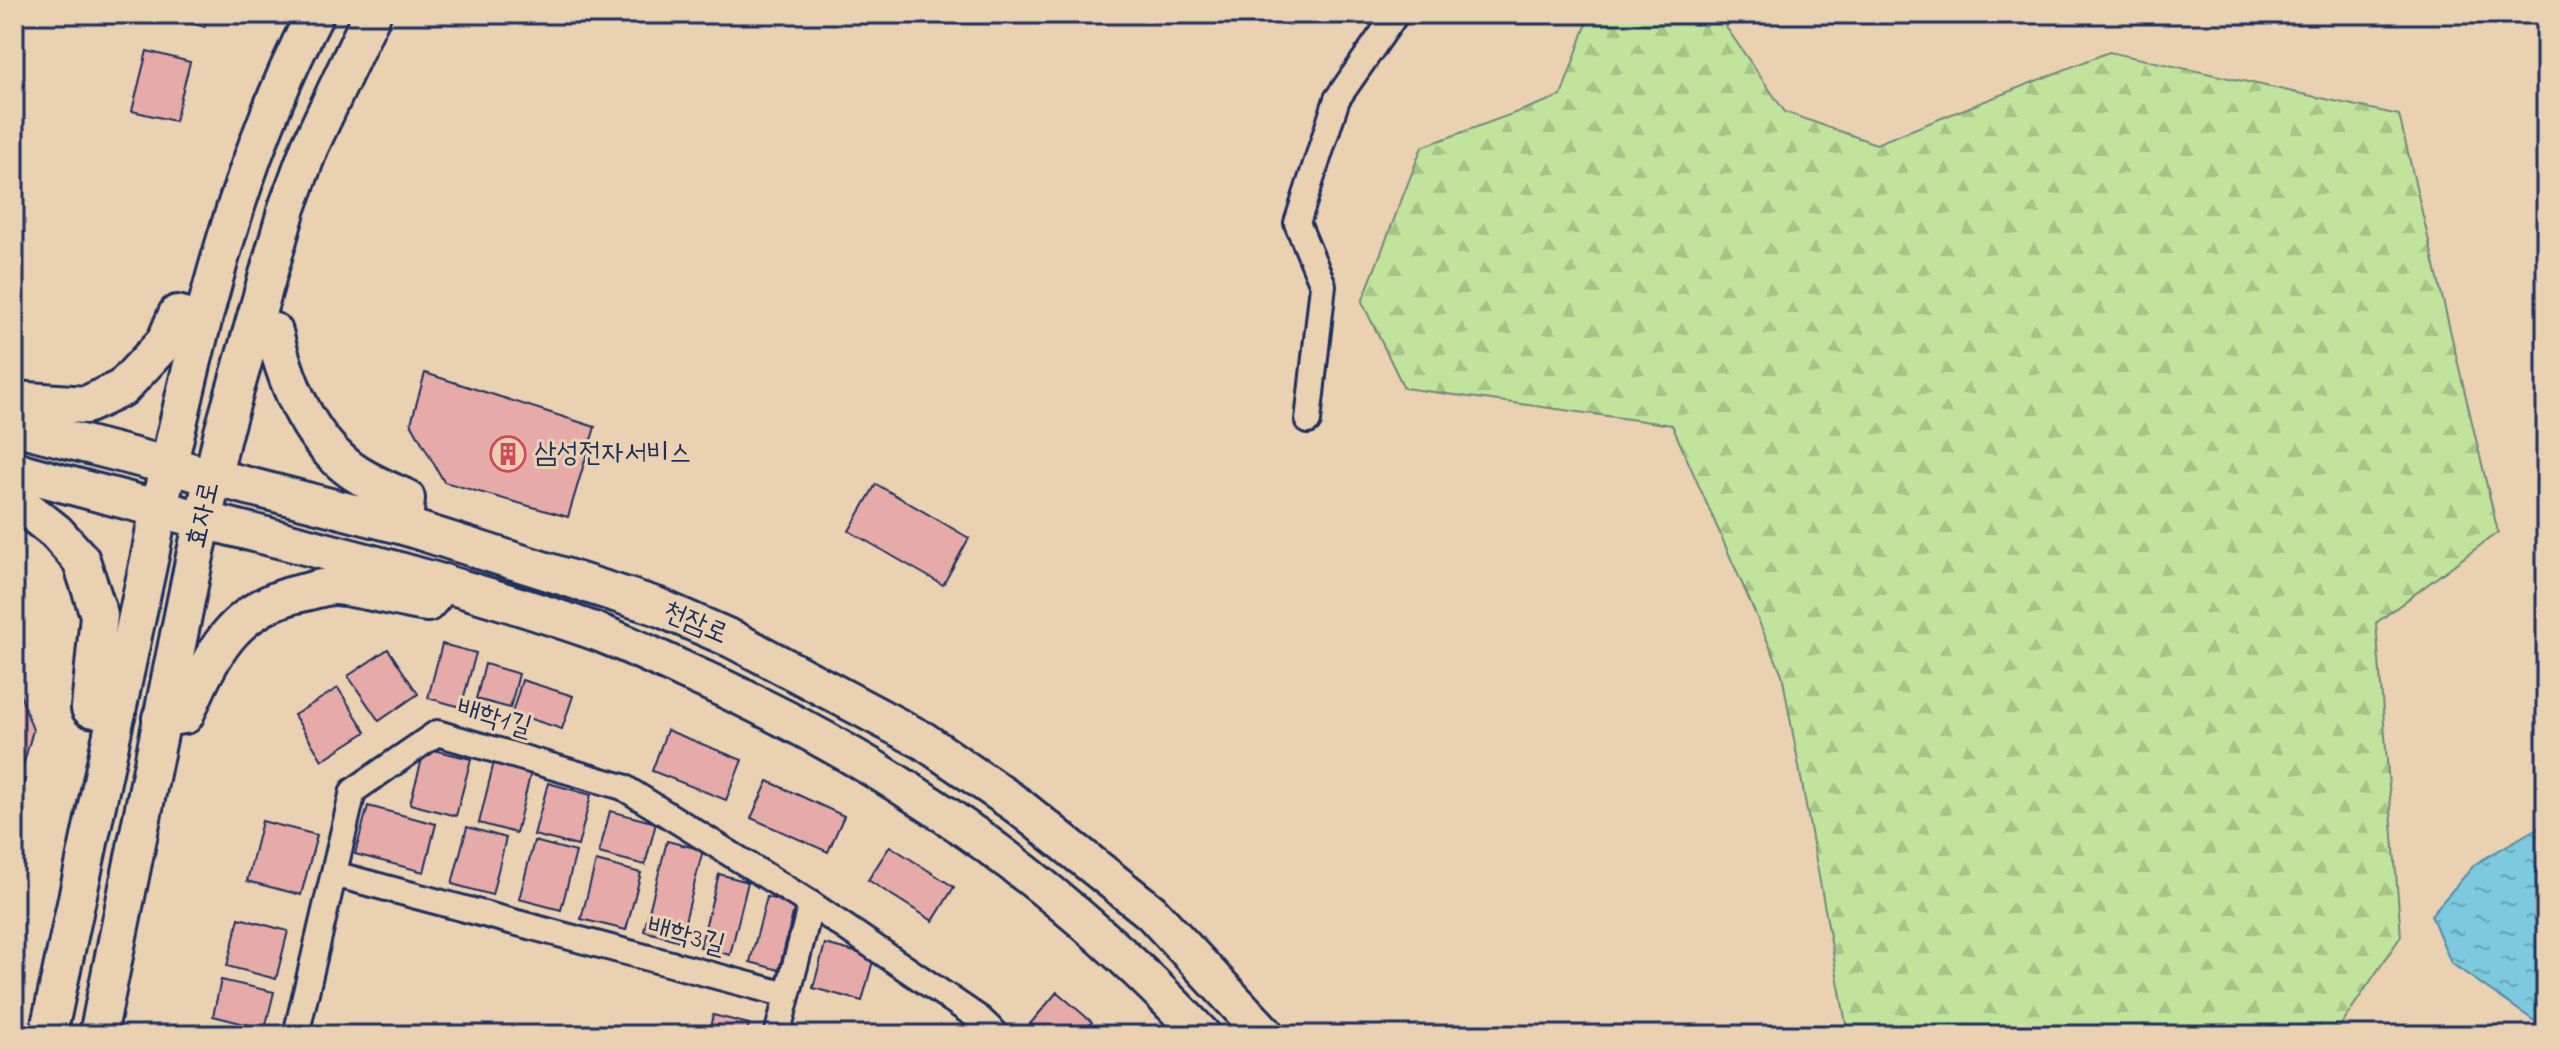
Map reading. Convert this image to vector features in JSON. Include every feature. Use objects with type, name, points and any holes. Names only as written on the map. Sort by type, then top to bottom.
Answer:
[{"type":"street","name":"효자로","points":[[48,1035],[157,510],[201,321],[247,167],[290,63],[315,14]]},
{"type":"street","name":"효자로","points":[[98,1035],[161,718],[222,436],[255,327],[278,235],[310,146],[372,14]]},
{"type":"street","points":[[1308,421],[1323,285],[1297,223],[1337,99],[1396,14]]},
{"type":"street","points":[[14,400],[86,405],[122,388],[165,342],[177,314],[201,321]]},
{"type":"street","points":[[255,327],[274,332],[284,373],[305,415],[324,443],[349,469],[375,485],[406,498],[404,526]]},
{"type":"street","name":"천잠로","points":[[14,426],[404,526],[656,606],[734,640],[924,741],[1017,805],[1151,912],[1266,1035]]},
{"type":"street","name":"천잠로","points":[[14,470],[444,583],[600,633],[748,698],[918,795],[1011,860],[1072,909],[1156,985],[1202,1035]]},
{"type":"street","points":[[14,503],[27,509],[56,532],[81,560],[99,615],[90,708],[117,713]]},
{"type":"street","points":[[161,718],[185,715],[207,664],[236,624],[258,608],[292,595],[334,586],[427,603],[444,583]]},
{"type":"street","name":"배학1길","points":[[296,1035],[353,791],[437,733],[623,787],[811,904]]},
{"type":"street","name":"배학3길","points":[[334,874],[787,995]]},
{"type":"street","points":[[777,1035],[811,904],[984,1030]]},
{"type":"green space","points":[[1590,14],[1729,14],[1726,27],[1785,112],[1876,144],[2109,52],[2399,115],[2498,532],[2376,623],[2401,936],[2334,1035],[1848,1035],[1782,674],[1672,425],[1404,388],[1362,302],[1422,147],[1561,96]]},
{"type":"water","points":[[2546,823],[2546,1029],[2451,963],[2431,915],[2475,864]]},
{"type":"building","points":[[156,14],[208,14],[205,27]]},
{"type":"building","points":[[147,51],[190,62],[175,121],[132,111]]},
{"type":"building","name":"삼성전자서비스","points":[[425,373],[595,427],[568,517],[444,482],[411,423]]},
{"type":"building","points":[[876,484],[969,538],[943,585],[849,531]]},
{"type":"building","points":[[442,644],[476,653],[461,707],[428,698]]},
{"type":"building","points":[[388,649],[418,694],[379,721],[348,676]]},
{"type":"building","points":[[485,664],[519,674],[510,708],[476,699]]},
{"type":"building","points":[[14,678],[33,730],[22,770],[14,768]]},
{"type":"building","points":[[522,680],[573,696],[562,729],[512,713]]},
{"type":"building","points":[[338,688],[366,732],[322,760],[294,715]]},
{"type":"building","points":[[667,730],[742,760],[726,800],[652,771]]},
{"type":"building","points":[[425,748],[471,759],[456,816],[410,804]]},
{"type":"building","points":[[494,762],[531,772],[516,833],[479,823]]},
{"type":"building","points":[[14,776],[25,779],[14,827]]},
{"type":"building","points":[[768,781],[844,816],[828,852],[751,818]]},
{"type":"building","points":[[548,783],[591,795],[578,846],[534,835]]},
{"type":"building","points":[[368,806],[436,824],[424,872],[355,854]]},
{"type":"building","points":[[610,811],[656,823],[645,865],[599,853]]},
{"type":"building","points":[[262,821],[317,835],[301,895],[247,881]]},
{"type":"building","points":[[467,827],[506,838],[492,895],[452,884]]},
{"type":"building","points":[[534,841],[576,852],[561,910],[519,899]]},
{"type":"building","points":[[667,841],[703,850],[680,941],[644,931]]},
{"type":"building","points":[[890,846],[954,887],[933,921],[868,880]]},
{"type":"building","points":[[596,861],[641,873],[626,930],[581,919]]},
{"type":"building","points":[[719,874],[748,882],[730,955],[700,947]]},
{"type":"building","points":[[767,897],[795,905],[779,970],[750,962]]},
{"type":"building","points":[[239,918],[288,931],[276,979],[227,966]]},
{"type":"building","points":[[825,944],[874,957],[862,1001],[813,988]]},
{"type":"building","points":[[221,980],[274,992],[265,1029],[213,1016]]},
{"type":"building","points":[[1057,992],[1092,1022],[1081,1035],[1043,1035],[1030,1024]]},
{"type":"building","points":[[713,1015],[749,1024],[746,1035],[708,1035]]},
{"type":"building","points":[[208,1025],[247,1035],[205,1035]]},
{"type":"place","name":"삼성전자서비스","points":[[508,454]]}]
